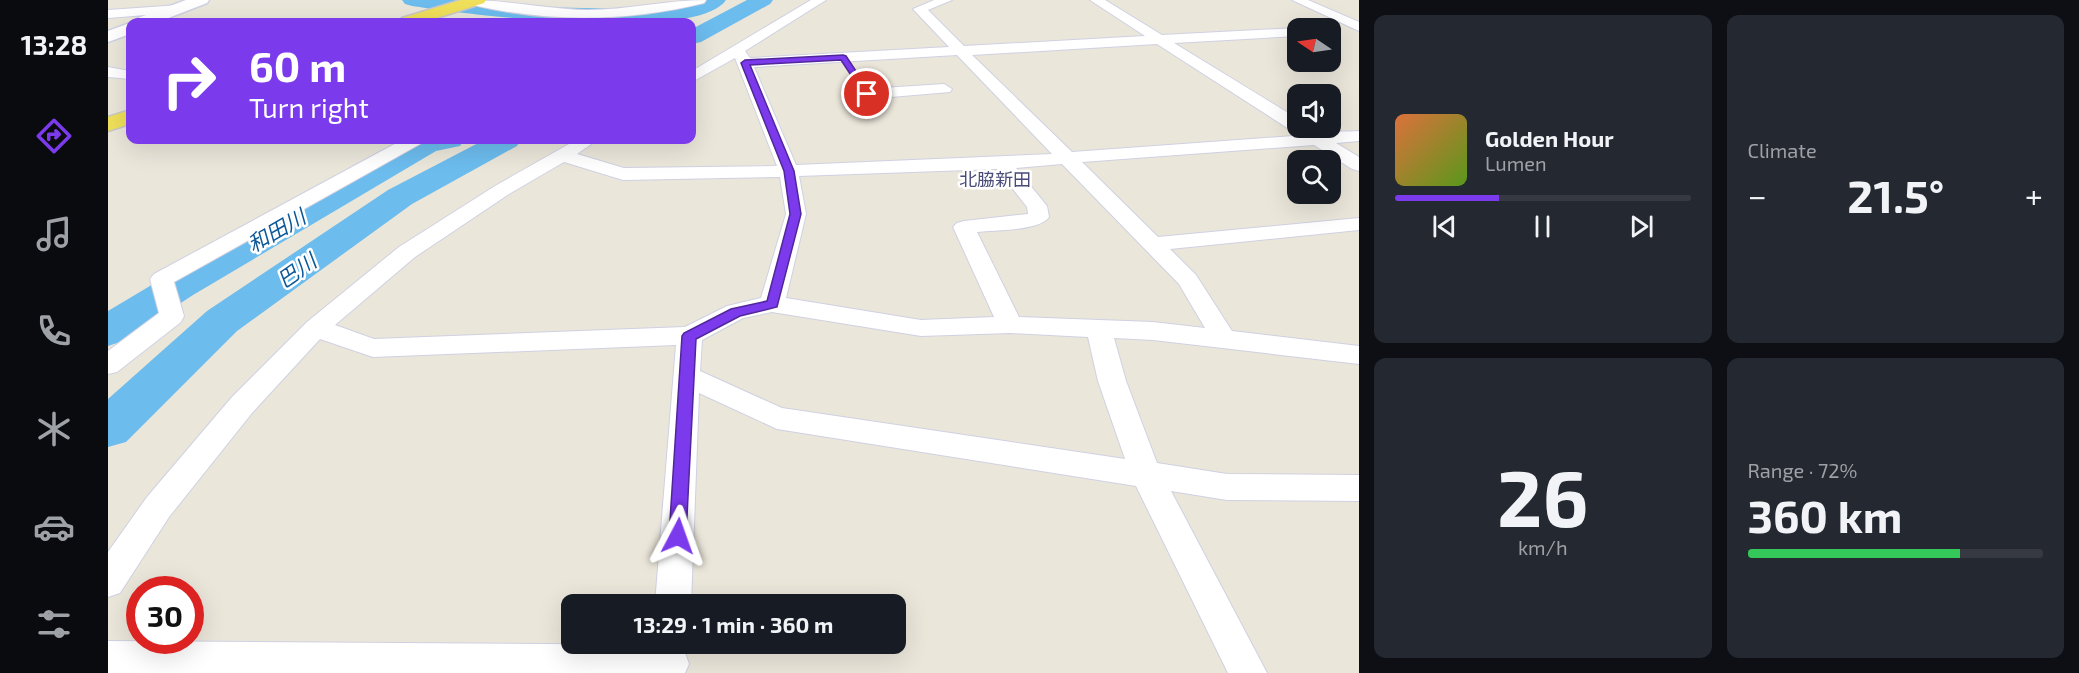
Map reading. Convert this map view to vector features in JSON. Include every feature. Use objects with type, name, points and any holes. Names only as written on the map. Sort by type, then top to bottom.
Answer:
[{"type":"main road","points":[[422,18],[482,1]]},
{"type":"main road","points":[[434,18],[482,1]]},
{"type":"main road","points":[[108,117],[126,112]]},
{"type":"main road","points":[[108,124],[126,118]]},
{"type":"street","points":[[110,14],[127,0]]},
{"type":"street","points":[[155,18],[201,0]]},
{"type":"street","points":[[482,1],[563,12],[629,12],[673,16],[700,0]]},
{"type":"street","points":[[696,75],[741,56],[820,0]]},
{"type":"street","points":[[908,0],[1155,244],[1188,280],[1223,337]]},
{"type":"street","points":[[919,9],[946,0]]},
{"type":"street","points":[[1096,0],[1287,120]]},
{"type":"street","points":[[1298,0],[1359,28]]},
{"type":"street","points":[[110,14],[180,9]]},
{"type":"street","points":[[1341,29],[1359,28]]},
{"type":"street","points":[[108,36],[126,29]]},
{"type":"street","points":[[741,56],[843,57],[1287,33]]},
{"type":"street","points":[[894,54],[922,90]]},
{"type":"street","points":[[741,56],[789,171],[796,214],[772,304]]},
{"type":"street","points":[[843,57],[864,89],[944,89]]},
{"type":"street","points":[[108,72],[126,74]]},
{"type":"street","points":[[562,155],[623,174],[789,171],[1068,159],[1359,136]]},
{"type":"street","points":[[1317,139],[1359,165]]},
{"type":"street","points":[[108,365],[172,316],[162,279],[407,144]]},
{"type":"street","points":[[108,581],[158,507],[242,405],[316,328],[407,252],[502,190],[581,144]]},
{"type":"street","points":[[1002,163],[1037,206],[1039,217],[1032,220],[964,227],[1010,325]]},
{"type":"street","points":[[1155,244],[1359,224]]},
{"type":"street","points":[[316,328],[373,348],[689,336],[736,312],[772,304],[921,328],[1010,325],[1153,331],[1223,337],[1359,355]]},
{"type":"street","points":[[1099,329],[1112,381],[1146,474],[1248,673]]},
{"type":"street","points":[[675,594],[689,336]]},
{"type":"street","points":[[687,376],[777,418],[1227,487],[1359,488]]},
{"type":"street","points":[[108,660],[670,660]]},
{"type":"waterway","points":[[412,0],[512,12],[626,16],[679,13],[716,0]]},
{"type":"waterway","name":"巴川","points":[[696,35],[763,0]]},
{"type":"waterway","name":"和田川","points":[[108,331],[179,286],[426,144]]},
{"type":"waterway","name":"巴川","points":[[108,428],[222,321],[400,197],[499,144]]},
{"type":"district","name":"北脇新田","points":[[995,179]]},
{"type":"route","points":[[678,536],[689,336],[736,312],[772,304],[796,214],[789,171],[745,63],[843,57],[867,94]]}]
